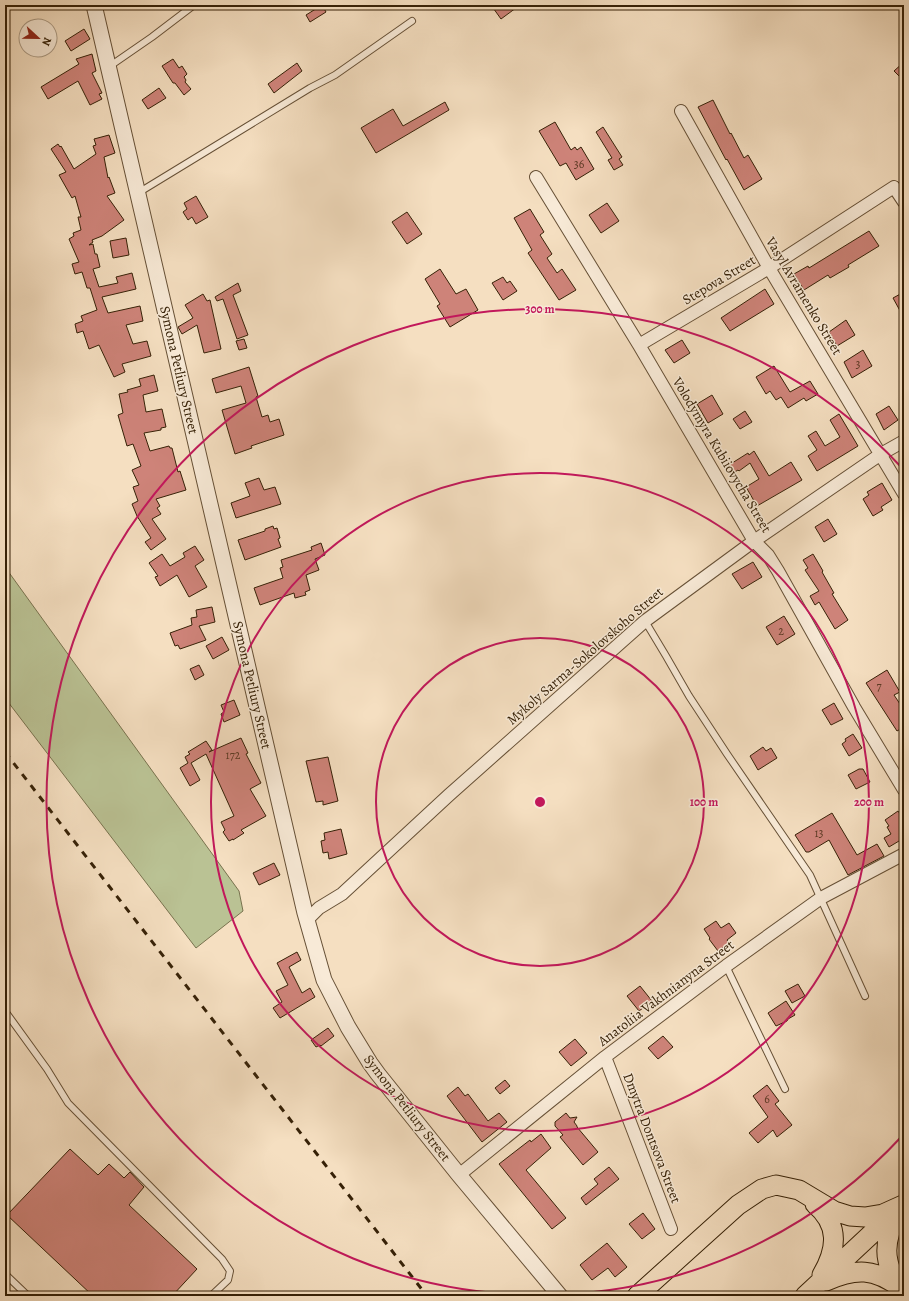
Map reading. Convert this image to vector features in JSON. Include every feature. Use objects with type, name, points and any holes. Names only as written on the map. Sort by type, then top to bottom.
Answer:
[{"type":"main road","points":[[637,1296],[738,1205],[762,1189],[776,1185],[799,1190],[834,1211],[850,1216],[865,1217],[883,1214],[903,1205]]},
{"type":"main road","points":[[799,1190],[818,1206],[830,1221],[834,1235],[834,1248],[830,1262],[811,1290]]},
{"type":"main road","points":[[811,1290],[903,1205]]},
{"type":"main road","points":[[902,1292],[888,1262],[886,1244],[890,1228],[903,1205]]},
{"type":"main road","points":[[811,1290],[843,1274],[873,1272],[889,1279],[902,1292]]},
{"type":"street","name":"Symona Petliury Street","points":[[94,5],[307,920],[324,980],[348,1027],[378,1074],[459,1175],[560,1296]]},
{"type":"street","name":"Vasyl Avramenko Street","points":[[681,111],[769,268],[904,494]]},
{"type":"street","name":"Volodymyra Kubiiovycha Street","points":[[536,177],[639,346],[754,541],[768,555],[778,571],[854,707],[904,790]]},
{"type":"street","name":"Stepova Street","points":[[639,346],[769,268],[894,187],[904,202]]},
{"type":"street","name":"Mykoly Sarma-Sokolovskoho Street","points":[[307,920],[319,908],[342,894],[448,795],[644,621],[754,541],[881,454],[904,441]]},
{"type":"street","name":"Anatoliia Vakhnianyna Street","points":[[459,1175],[605,1057],[726,966],[821,898],[904,854]]},
{"type":"street","name":"Dmytra Dontsova Street","points":[[605,1057],[671,1229]]},
{"type":"lane","points":[[108,67],[152,37],[194,5]]},
{"type":"lane","points":[[138,193],[310,88],[335,75],[412,21]]},
{"type":"lane","points":[[644,621],[714,735],[810,875],[865,996]]},
{"type":"lane","points":[[726,966],[784,1089]]},
{"type":"lane","points":[[5,1011],[47,1069],[68,1102],[222,1259],[230,1271],[228,1280],[211,1296]]},
{"type":"lane","points":[[5,1274],[28,1296]]},
{"type":"green space","points":[[5,567],[239,891],[243,911],[196,948],[5,698]]},
{"type":"building","points":[[322,5],[326,12],[310,22],[306,15]]},
{"type":"building","points":[[491,5],[520,5],[501,19]]},
{"type":"building","points":[[84,29],[90,39],[71,51],[65,41]]},
{"type":"building","points":[[92,54],[96,71],[92,73],[102,93],[99,94],[102,99],[90,105],[78,81],[48,99],[41,87],[79,64],[76,59]]},
{"type":"building","points":[[173,59],[179,68],[182,66],[187,74],[184,77],[186,80],[185,82],[191,89],[184,95],[175,83],[173,83],[162,66]]},
{"type":"building","points":[[904,62],[904,73],[900,77],[894,71]]},
{"type":"building","points":[[297,63],[302,71],[274,93],[268,84]]},
{"type":"building","points":[[159,88],[166,98],[148,109],[142,100]]},
{"type":"building","points":[[713,100],[744,158],[748,155],[762,179],[744,190],[727,159],[726,160],[698,107]]},
{"type":"building","points":[[445,102],[449,110],[376,153],[361,128],[393,109],[403,126]]},
{"type":"building","points":[[555,122],[571,150],[575,147],[577,150],[581,147],[594,169],[576,180],[566,163],[560,166],[539,131]]},
{"type":"building","points":[[603,127],[622,157],[619,159],[623,165],[614,170],[608,160],[612,158],[596,132]]},
{"type":"building","points":[[109,135],[115,153],[104,157],[108,178],[109,177],[115,193],[107,196],[124,220],[102,236],[92,240],[93,242],[89,245],[93,244],[100,267],[93,269],[99,287],[118,283],[116,277],[132,273],[136,289],[102,297],[108,313],[140,306],[143,321],[126,325],[133,344],[147,341],[151,356],[122,364],[125,372],[114,377],[99,345],[89,349],[83,331],[77,333],[75,324],[83,321],[81,316],[97,310],[90,288],[87,288],[82,272],[75,274],[72,264],[79,262],[69,239],[74,236],[73,233],[81,230],[78,217],[81,217],[75,196],[72,198],[59,175],[66,172],[51,149],[58,144],[60,147],[61,146],[74,169],[96,154],[93,146],[96,145],[94,139]]},
{"type":"building","points":[[196,196],[208,217],[196,224],[192,217],[188,220],[183,212],[187,209],[184,203]]},
{"type":"building","points":[[607,203],[619,221],[601,233],[589,215]]},
{"type":"building","points":[[530,209],[544,232],[540,235],[552,254],[547,258],[557,273],[562,269],[576,290],[559,300],[528,253],[532,250],[514,218]]},
{"type":"building","points":[[407,212],[422,234],[407,244],[392,222]]},
{"type":"building","points":[[869,231],[879,246],[848,265],[849,267],[830,278],[828,275],[804,290],[794,274],[808,266],[809,268]]},
{"type":"building","points":[[126,238],[129,255],[113,258],[110,241]]},
{"type":"building","points":[[440,269],[456,294],[466,289],[478,310],[450,327],[437,306],[440,304],[425,279]]},
{"type":"building","points":[[503,277],[507,283],[510,281],[517,291],[503,300],[492,283]]},
{"type":"building","points":[[238,283],[241,291],[233,295],[248,335],[237,339],[223,299],[217,301],[215,297]]},
{"type":"building","points":[[765,289],[774,304],[730,331],[721,318]]},
{"type":"building","points":[[904,292],[904,318],[893,298]]},
{"type":"building","points":[[203,294],[207,301],[210,300],[221,349],[204,353],[197,325],[182,334],[178,327],[193,318],[185,305]]},
{"type":"building","points":[[846,320],[855,335],[837,346],[829,332]]},
{"type":"building","points":[[244,339],[247,348],[239,350],[236,341]]},
{"type":"building","points":[[682,340],[690,353],[674,363],[665,350]]},
{"type":"building","points":[[863,350],[872,366],[852,378],[844,362]]},
{"type":"building","points":[[774,366],[790,392],[810,381],[818,394],[806,401],[804,398],[788,408],[781,397],[776,400],[770,391],[766,394],[756,377]]},
{"type":"building","points":[[249,367],[258,396],[256,397],[262,417],[268,415],[270,422],[279,419],[284,435],[251,446],[252,448],[235,454],[222,410],[246,403],[241,386],[216,393],[212,379]]},
{"type":"building","points":[[154,375],[158,391],[143,395],[146,412],[162,409],[166,427],[161,428],[161,430],[144,433],[150,451],[169,446],[172,448],[178,472],[180,471],[186,490],[156,499],[160,506],[157,508],[161,514],[152,519],[166,539],[151,550],[145,542],[151,538],[137,516],[132,504],[138,501],[133,487],[139,485],[132,470],[141,466],[133,444],[127,446],[118,415],[123,413],[119,394],[141,386],[139,379]]},
{"type":"building","points":[[712,395],[723,414],[708,423],[697,404]]},
{"type":"building","points":[[889,406],[898,420],[884,430],[876,414]]},
{"type":"building","points":[[745,411],[752,422],[740,429],[733,419]]},
{"type":"building","points":[[839,414],[858,446],[817,471],[808,456],[817,450],[808,436],[816,431],[825,446],[840,437],[830,420]]},
{"type":"building","points":[[754,451],[769,476],[791,462],[802,480],[757,506],[746,487],[759,479],[750,463],[739,471],[738,470],[733,473],[729,465]]},
{"type":"building","points":[[259,478],[264,490],[275,487],[281,504],[236,518],[231,503],[250,496],[245,483]]},
{"type":"building","points":[[882,483],[892,500],[881,507],[883,510],[873,516],[863,499],[869,495],[867,492]]},
{"type":"building","points":[[828,519],[837,534],[824,542],[815,527]]},
{"type":"building","points":[[273,526],[274,529],[277,528],[280,538],[278,539],[281,547],[245,560],[238,540],[265,531],[265,529]]},
{"type":"building","points":[[321,543],[325,555],[315,559],[319,570],[306,575],[310,590],[305,592],[306,595],[295,598],[294,593],[260,605],[254,588],[283,578],[280,568],[283,567],[281,560],[312,550],[311,547]]},
{"type":"building","points":[[195,546],[204,560],[195,566],[207,587],[189,597],[177,575],[160,586],[155,577],[158,576],[149,563],[162,554],[170,566],[185,557],[183,553]]},
{"type":"building","points":[[813,554],[834,593],[832,594],[848,620],[835,629],[819,602],[815,605],[810,596],[819,591],[805,570],[808,568],[803,560]]},
{"type":"building","points":[[753,562],[762,577],[742,589],[732,574]]},
{"type":"building","points":[[212,607],[215,622],[199,626],[206,640],[180,649],[178,645],[175,646],[170,633],[192,625],[191,618],[197,617],[196,610]]},
{"type":"building","points":[[784,616],[795,634],[777,645],[766,627]]},
{"type":"building","points":[[222,637],[229,650],[213,659],[206,646]]},
{"type":"building","points":[[199,665],[204,675],[195,680],[190,669]]},
{"type":"building","points":[[887,670],[900,692],[894,695],[904,710],[904,727],[897,731],[866,683]]},
{"type":"building","points":[[234,700],[240,715],[224,722],[221,714],[224,712],[221,705]]},
{"type":"building","points":[[834,703],[843,719],[831,725],[822,710]]},
{"type":"building","points":[[853,734],[862,748],[849,756],[842,744],[846,741],[845,739]]},
{"type":"building","points":[[241,738],[248,753],[246,754],[261,783],[250,789],[266,816],[241,830],[244,833],[229,841],[223,832],[225,830],[221,822],[234,816],[206,754],[191,763],[200,780],[190,786],[180,768],[188,763],[185,757],[190,754],[188,752],[206,741],[212,750],[209,752]]},
{"type":"building","points":[[763,747],[766,751],[771,748],[777,758],[758,770],[750,756]]},
{"type":"building","points":[[328,757],[338,801],[323,805],[323,801],[316,802],[306,761]]},
{"type":"building","points":[[859,769],[863,769],[870,782],[856,789],[848,775]]},
{"type":"building","points":[[898,811],[904,820],[904,838],[889,847],[884,838],[891,834],[887,827],[889,826],[885,820]]},
{"type":"building","points":[[832,813],[857,855],[877,844],[884,856],[848,875],[829,840],[809,852],[806,852],[795,835]]},
{"type":"building","points":[[341,829],[347,854],[329,859],[328,852],[323,853],[321,841],[325,840],[324,833]]},
{"type":"building","points":[[274,863],[280,875],[259,885],[253,873]]},
{"type":"building","points":[[716,921],[721,928],[729,923],[736,933],[727,940],[729,943],[718,951],[704,929]]},
{"type":"building","points":[[297,952],[301,960],[289,967],[302,993],[310,988],[315,997],[280,1018],[273,1008],[282,1002],[276,991],[288,985],[277,963]]},
{"type":"building","points":[[798,984],[805,996],[792,1003],[785,991]]},
{"type":"building","points":[[640,986],[652,1001],[639,1011],[627,996]]},
{"type":"building","points":[[786,1001],[795,1015],[776,1026],[768,1013]]},
{"type":"building","points":[[328,1028],[334,1036],[321,1046],[316,1047],[311,1040]]},
{"type":"building","points":[[663,1036],[673,1047],[658,1059],[648,1048]]},
{"type":"building","points":[[575,1039],[587,1053],[571,1066],[559,1052]]},
{"type":"building","points":[[505,1080],[510,1086],[500,1094],[495,1088]]},
{"type":"building","points":[[767,1085],[779,1101],[775,1104],[792,1125],[777,1137],[773,1130],[758,1143],[749,1133],[768,1117],[753,1096]]},
{"type":"building","points":[[458,1087],[465,1096],[468,1094],[488,1121],[499,1113],[507,1122],[482,1142],[447,1096]]},
{"type":"building","points":[[566,1113],[570,1118],[577,1117],[574,1122],[577,1127],[598,1152],[583,1165],[560,1137],[563,1135],[555,1126],[555,1122]]},
{"type":"building","points":[[541,1134],[551,1148],[526,1170],[566,1218],[552,1229],[499,1164],[530,1140],[531,1142]]},
{"type":"building","points":[[70,1149],[98,1175],[109,1164],[124,1178],[130,1172],[144,1187],[129,1205],[197,1269],[172,1296],[93,1296],[7,1215]]},
{"type":"building","points":[[609,1167],[619,1179],[586,1205],[581,1198],[598,1184],[594,1179]]},
{"type":"building","points":[[643,1213],[655,1229],[642,1239],[629,1224]]},
{"type":"building","points":[[607,1243],[627,1267],[615,1277],[608,1268],[592,1280],[580,1265]]},
{"type":"railway","points":[[5,752],[427,1296]]}]
